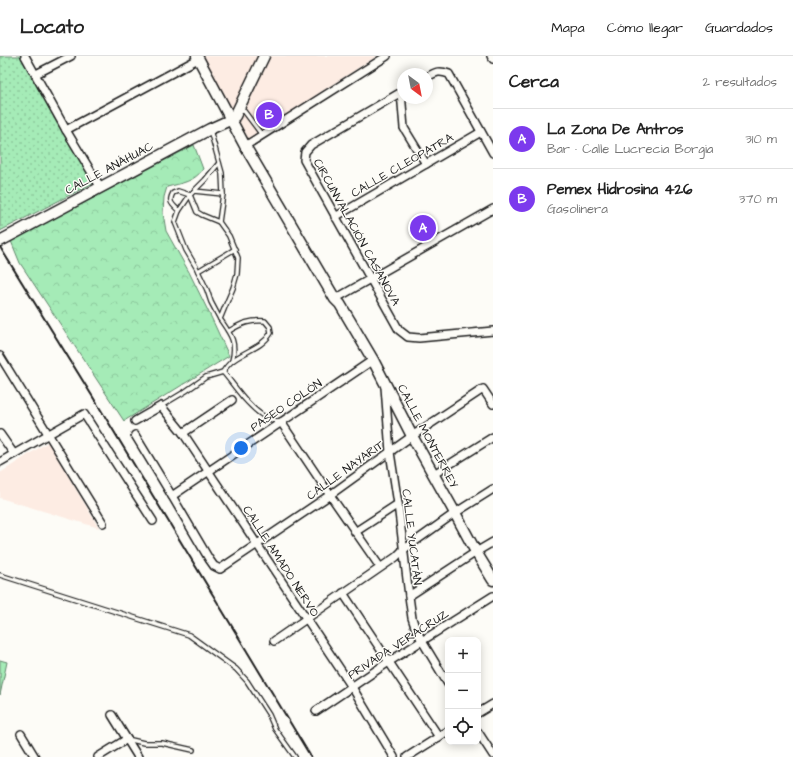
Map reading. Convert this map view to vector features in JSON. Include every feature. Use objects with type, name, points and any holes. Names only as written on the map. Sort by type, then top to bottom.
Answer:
[{"type":"street","points":[[25,56],[66,130],[101,188]]},
{"type":"street","points":[[36,74],[71,56]]},
{"type":"street","points":[[230,115],[240,106],[264,56]]},
{"type":"street","points":[[247,145],[387,56]]},
{"type":"street","points":[[66,130],[197,57]]},
{"type":"street","name":"CALLE MONTERREY","points":[[197,57],[373,360],[412,436],[493,580]]},
{"type":"street","points":[[433,73],[442,71],[449,74],[493,153]]},
{"type":"street","name":"CIRCUNVALACIÓN CASANOVA","points":[[397,95],[311,145],[305,152],[304,160],[399,330],[408,337],[418,338],[493,331]]},
{"type":"street","points":[[403,104],[404,128],[426,164]]},
{"type":"street","name":"CALLE ANÁHUAC","points":[[0,241],[210,129],[230,115]]},
{"type":"street","name":"CALLE CLEOPATRA","points":[[335,217],[481,132]]},
{"type":"street","points":[[338,300],[493,209]]},
{"type":"street","points":[[0,356],[103,523]]},
{"type":"street","name":"PASEO COLÓN","points":[[172,496],[373,360]]},
{"type":"street","name":"CALLE YUCATÁN","points":[[385,383],[390,452],[409,596],[415,627],[445,679]]},
{"type":"street","name":"CALLE NAYARIT","points":[[172,496],[209,559],[214,566],[220,569],[330,495],[412,436],[483,389],[493,404]]},
{"type":"street","points":[[182,433],[232,400]]},
{"type":"street","points":[[135,421],[161,406]]},
{"type":"street","name":"CALLE AMADO NERVO","points":[[161,406],[208,471],[352,687],[394,757]]},
{"type":"street","points":[[0,462],[84,414],[153,520]]},
{"type":"street","points":[[281,422],[380,567]]},
{"type":"street","points":[[0,434],[14,454]]},
{"type":"street","points":[[134,435],[172,496]]},
{"type":"street","points":[[434,474],[493,437]]},
{"type":"street","points":[[274,640],[396,557],[403,550],[456,513],[493,489]]},
{"type":"street","points":[[355,532],[398,504]]},
{"type":"street","points":[[409,596],[493,542]]},
{"type":"street","points":[[344,593],[439,737]]},
{"type":"street","name":"PRIVADA VERACRUZ","points":[[316,711],[390,661],[493,596]]},
{"type":"street","points":[[481,711],[493,704]]},
{"type":"street","points":[[112,715],[138,757]]},
{"type":"street","points":[[407,757],[445,733]]},
{"type":"street","points":[[21,734],[35,757]]},
{"type":"street","points":[[481,737],[493,755]]},
{"type":"street","points":[[98,757],[127,739]]},
{"type":"lane","points":[[240,106],[262,136]]},
{"type":"lane","points":[[210,129],[222,173],[223,194],[220,222]]},
{"type":"lane","points":[[219,163],[190,195],[179,211],[175,222],[186,250],[198,272],[211,302],[220,319],[229,331],[234,352],[232,361]]},
{"type":"lane","points":[[179,211],[171,204],[170,198],[173,193],[178,191],[190,195],[197,212],[220,222],[229,236],[238,258],[237,274],[233,288],[220,319]]},
{"type":"lane","points":[[194,191],[223,194]]},
{"type":"lane","points":[[198,272],[234,249]]},
{"type":"lane","points":[[161,406],[206,377],[222,372],[232,361],[268,339],[271,333],[270,327],[265,321],[254,320],[240,324],[229,331]]},
{"type":"lane","points":[[222,372],[256,411],[266,418],[281,422]]},
{"type":"lane","points":[[0,575],[188,636],[236,669],[247,681],[269,715],[275,729],[295,757]]},
{"type":"lane","points":[[127,739],[144,743],[162,743],[193,750]]},
{"type":"shaded area","points":[[200,56],[377,56],[248,139]]},
{"type":"shaded area","points":[[48,442],[99,528],[0,498],[0,473]]},
{"type":"green space","points":[[0,56],[22,56],[97,181],[0,231]]},
{"type":"green space","points":[[194,145],[203,169],[196,177],[192,179],[167,187],[164,197],[163,213],[166,231],[189,272],[229,356],[124,421],[20,263],[11,241]]},
{"type":"green space","points":[[0,660],[7,662],[0,695]]},
{"type":"railway","points":[[0,247],[104,415],[311,757]]},
{"type":"place","name":"Pemex Hidrosina 426","points":[[269,115]]},
{"type":"place","name":"La Zona De Antros","points":[[423,228]]}]
